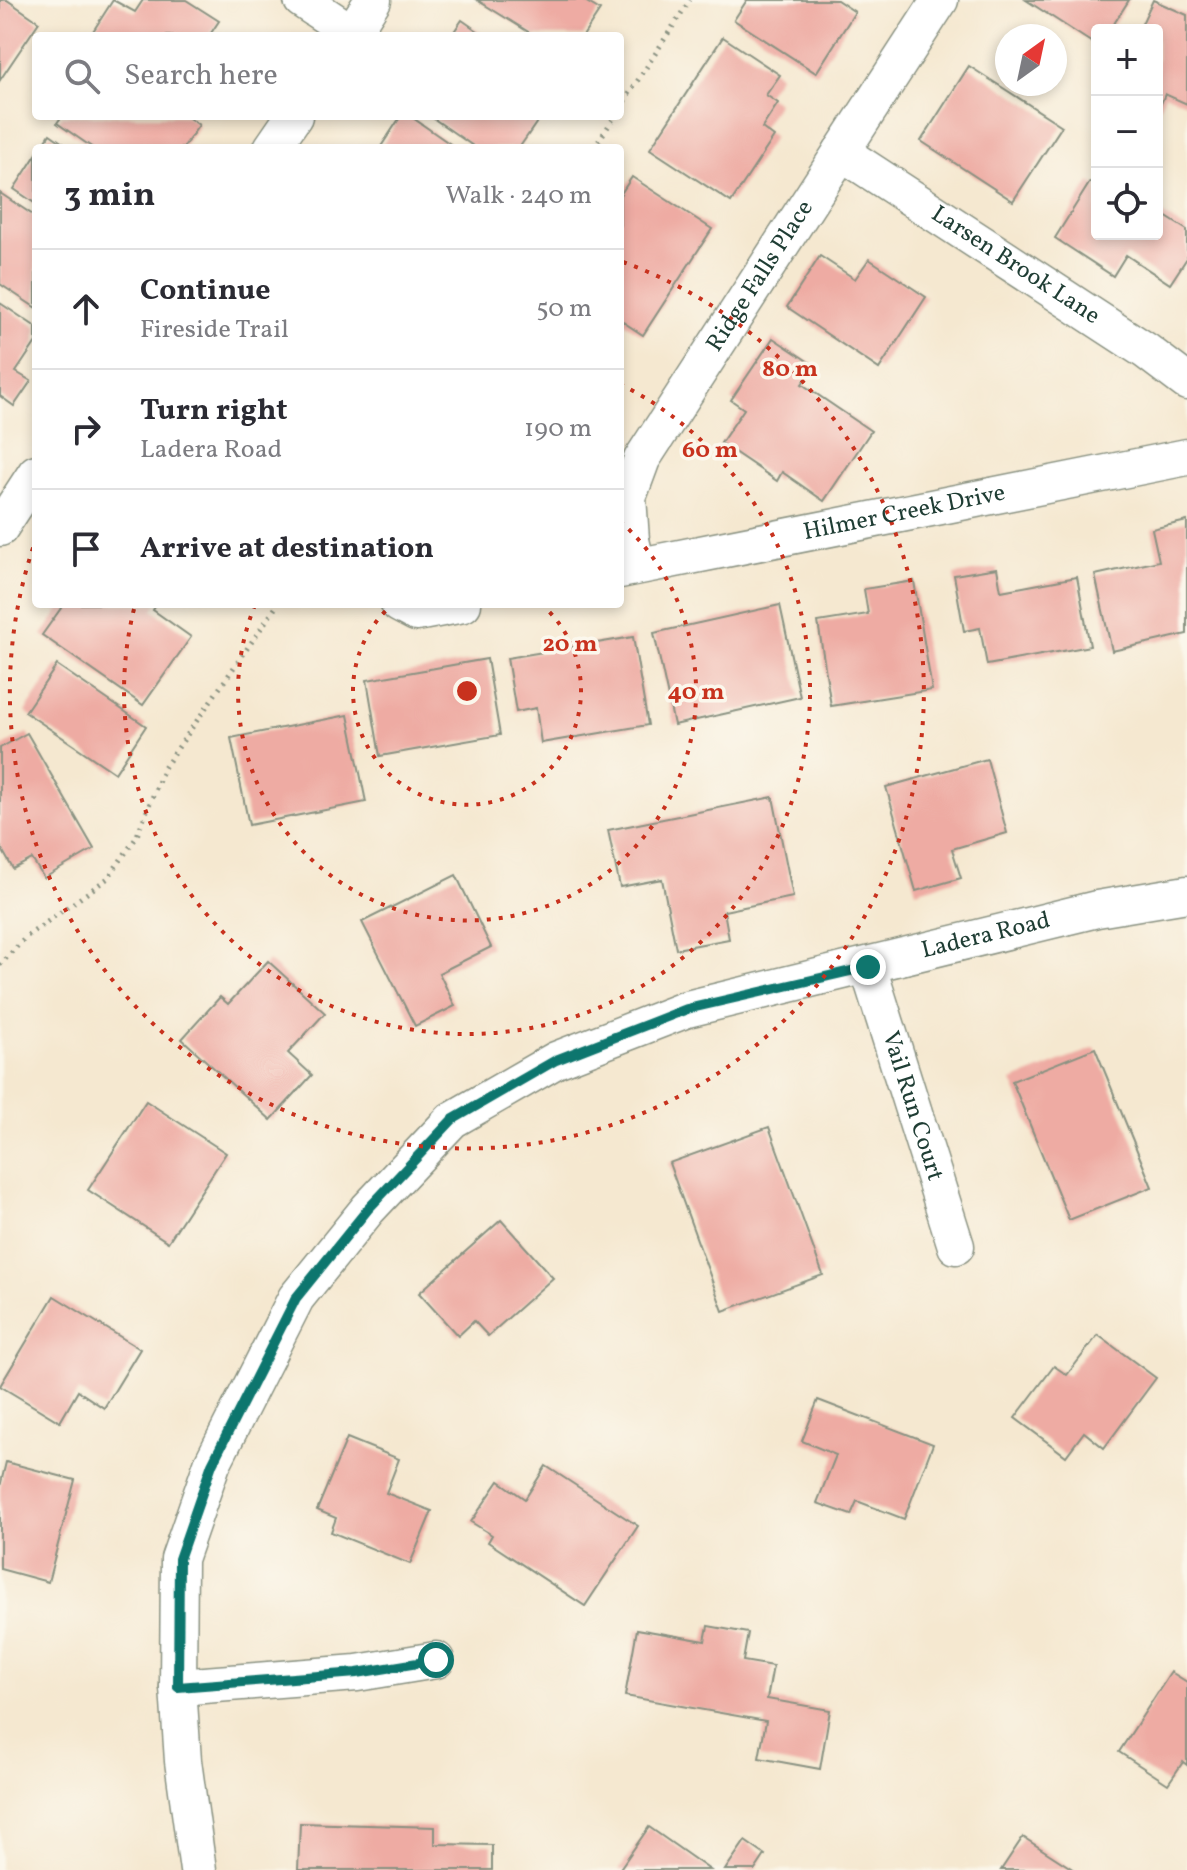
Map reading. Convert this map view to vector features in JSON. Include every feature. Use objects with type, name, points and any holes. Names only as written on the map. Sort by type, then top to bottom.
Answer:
[{"type":"street","points":[[302,0],[348,32]]},
{"type":"street","points":[[352,32],[373,0]]},
{"type":"street","name":"Ridge Falls Place","points":[[629,568],[628,497],[642,459],[940,0]]},
{"type":"street","points":[[275,144],[291,120]]},
{"type":"street","name":"Larsen Brook Lane","points":[[841,152],[1132,342],[1187,382]]},
{"type":"street","name":"Hilmer Creek Drive","points":[[629,568],[1187,457]]},
{"type":"street","points":[[0,528],[32,479]]},
{"type":"street","points":[[407,608],[416,613],[442,608]]},
{"type":"street","name":"Ladera Road","points":[[198,1870],[183,1761],[178,1687],[179,1559],[212,1464],[296,1298],[368,1209],[452,1120],[556,1060],[687,1009],[1097,909],[1187,894]]},
{"type":"street","name":"Vail Run Court","points":[[868,967],[956,1246]]},
{"type":"street","points":[[178,1687],[357,1673],[436,1660]]},
{"type":"path","points":[[624,102],[690,0]]},
{"type":"path","points":[[597,144],[612,120]]},
{"type":"path","points":[[0,965],[26,937],[108,878],[136,838],[164,768],[275,608]]},
{"type":"building","points":[[0,0],[7,0],[39,22],[0,80]]},
{"type":"building","points":[[113,0],[135,12],[143,0],[186,0],[219,21],[212,32],[93,32]]},
{"type":"building","points":[[477,0],[583,0],[600,10],[586,32],[529,32]]},
{"type":"building","points":[[747,0],[837,0],[855,12],[816,73],[734,20]]},
{"type":"building","points":[[1026,0],[1129,0],[1114,24],[1091,24],[1091,42]]},
{"type":"building","points":[[1153,0],[1187,15],[1187,104],[1165,94],[1163,99],[1163,24],[1142,24]]},
{"type":"building","points":[[462,20],[479,32],[454,32]]},
{"type":"building","points":[[723,37],[780,75],[766,95],[778,103],[762,128],[774,137],[731,202],[650,149]]},
{"type":"building","points":[[969,66],[995,83],[995,96],[1016,96],[1062,126],[1013,201],[921,141]]},
{"type":"building","points":[[59,120],[192,120],[199,125],[186,144],[87,144],[57,123]]},
{"type":"building","points":[[398,120],[416,120],[450,144],[383,144]]},
{"type":"building","points":[[436,120],[538,120],[522,144],[470,144]]},
{"type":"building","points":[[50,134],[64,144],[44,144]]},
{"type":"building","points":[[32,161],[32,201],[14,189]]},
{"type":"building","points":[[632,177],[712,229],[643,335],[624,323],[624,189]]},
{"type":"building","points":[[1090,182],[1091,240],[1163,240],[1163,215],[1187,230],[1187,258],[1170,284],[1126,255],[1113,276],[1055,238]]},
{"type":"building","points":[[0,193],[32,214],[32,305],[0,284]]},
{"type":"building","points":[[820,256],[855,279],[869,259],[926,297],[879,369],[787,307]]},
{"type":"building","points":[[0,303],[32,324],[32,348],[16,372],[31,381],[14,406],[0,396]]},
{"type":"building","points":[[773,338],[815,366],[802,384],[871,431],[824,501],[782,472],[777,481],[721,443],[744,409],[731,400]]},
{"type":"building","points":[[1187,521],[1187,634],[1112,651],[1095,575],[1159,561],[1152,529]]},
{"type":"building","points":[[997,568],[1001,591],[1077,577],[1090,646],[987,665],[980,628],[964,631],[954,575]]},
{"type":"building","points":[[914,581],[932,690],[831,706],[818,622],[868,614],[864,589]]},
{"type":"building","points":[[780,605],[800,697],[674,725],[654,633]]},
{"type":"building","points":[[61,608],[154,608],[191,637],[143,705],[42,635]]},
{"type":"building","points":[[633,637],[648,725],[541,743],[536,708],[516,712],[507,658]]},
{"type":"building","points":[[487,659],[500,735],[380,756],[367,680]]},
{"type":"building","points":[[57,665],[146,726],[115,773],[25,712]]},
{"type":"building","points":[[348,715],[366,802],[249,825],[231,738]]},
{"type":"building","points":[[27,733],[94,849],[44,878],[32,859],[13,869],[0,846],[0,748]]},
{"type":"building","points":[[987,759],[1007,833],[952,849],[961,878],[916,891],[886,787]]},
{"type":"building","points":[[773,797],[793,897],[724,911],[729,939],[676,949],[662,879],[620,887],[608,830]]},
{"type":"building","points":[[456,875],[491,947],[439,973],[455,1006],[415,1026],[362,922]]},
{"type":"building","points":[[268,961],[325,1013],[288,1053],[312,1075],[271,1120],[182,1039],[220,997],[228,1004]]},
{"type":"building","points":[[1095,1048],[1152,1187],[1069,1220],[1012,1081]]},
{"type":"building","points":[[146,1101],[226,1153],[168,1242],[88,1190]]},
{"type":"building","points":[[769,1127],[823,1275],[723,1311],[669,1163]]},
{"type":"building","points":[[501,1220],[553,1278],[488,1336],[474,1321],[458,1336],[419,1293]]},
{"type":"building","points":[[54,1296],[140,1349],[104,1408],[78,1391],[60,1422],[0,1386]]},
{"type":"building","points":[[1098,1335],[1156,1378],[1104,1448],[1084,1432],[1066,1456],[1015,1418],[1054,1366],[1067,1375]]},
{"type":"building","points":[[818,1400],[933,1444],[904,1519],[857,1501],[851,1515],[817,1503],[836,1455],[802,1441]]},
{"type":"building","points":[[347,1438],[399,1459],[386,1493],[432,1511],[410,1564],[331,1532],[336,1518],[317,1510]]},
{"type":"building","points":[[6,1462],[75,1480],[48,1582],[0,1569],[0,1487]]},
{"type":"building","points":[[546,1466],[638,1526],[585,1606],[488,1542],[492,1535],[471,1522],[499,1481],[525,1499]]},
{"type":"building","points":[[708,1626],[748,1633],[743,1661],[773,1666],[767,1699],[830,1710],[820,1769],[759,1758],[766,1721],[625,1696],[637,1629],[705,1641]]},
{"type":"building","points":[[1171,1672],[1187,1682],[1187,1765],[1183,1762],[1168,1784],[1119,1752]]},
{"type":"building","points":[[300,1823],[435,1827],[435,1844],[492,1845],[492,1870],[298,1870]]},
{"type":"building","points":[[649,1827],[710,1870],[619,1870]]},
{"type":"building","points":[[1023,1837],[1074,1870],[1001,1870]]},
{"type":"building","points":[[745,1841],[765,1855],[755,1870],[725,1870]]},
{"type":"route","points":[[436,1660],[357,1673],[178,1687],[179,1559],[212,1464],[296,1298],[368,1209],[452,1120],[556,1060],[687,1009],[868,967]]}]
